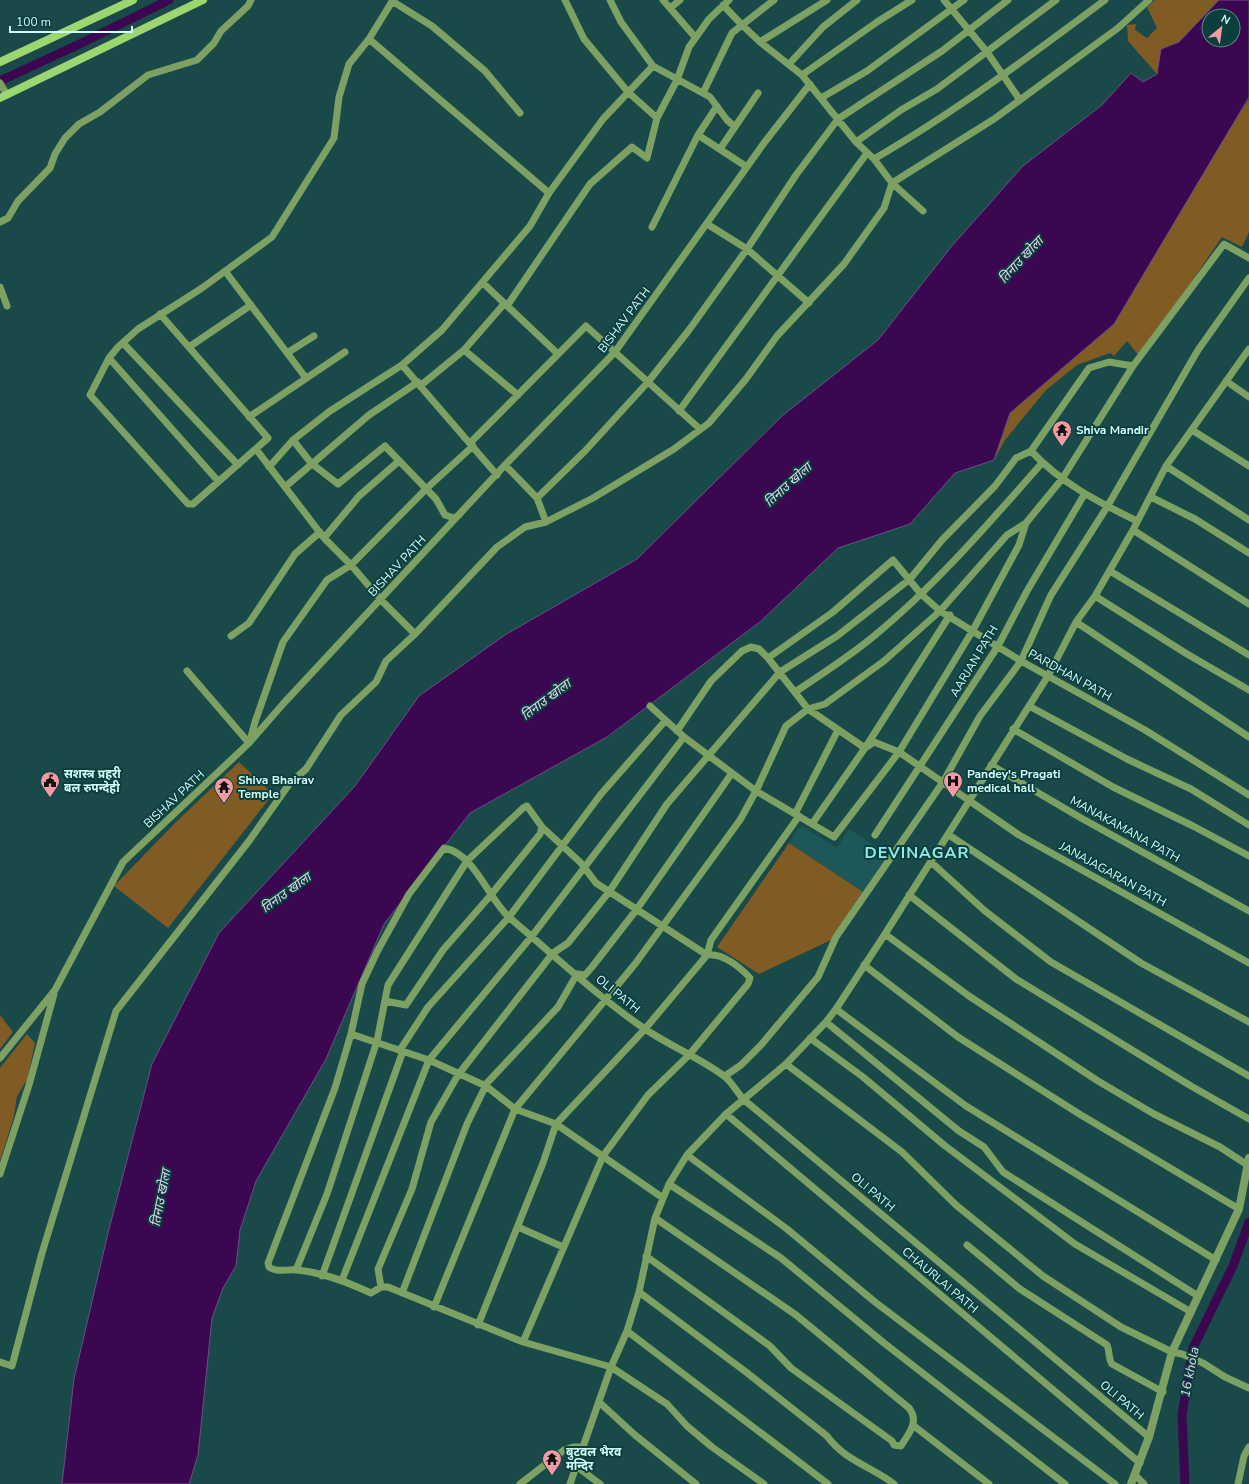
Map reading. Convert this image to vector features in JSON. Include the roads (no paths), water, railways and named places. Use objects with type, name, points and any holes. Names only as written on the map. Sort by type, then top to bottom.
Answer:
[{"type":"main road","points":[[0,62],[134,0]]},
{"type":"main road","points":[[4,97],[203,0]]},
{"type":"street","points":[[0,222],[8,218],[18,201],[50,168],[55,154],[65,138],[79,124],[100,112],[148,75],[197,60],[214,43],[221,31],[248,6],[251,0]]},
{"type":"street","points":[[160,314],[268,438],[193,504],[188,504],[90,395],[109,358],[123,342],[138,329],[160,314],[202,288],[272,237],[334,138],[338,97],[349,64],[368,39],[392,0],[432,26],[484,71],[520,113]]},
{"type":"street","points":[[565,0],[584,39],[628,92],[657,118]]},
{"type":"street","points":[[610,0],[621,22],[653,66],[710,97],[727,120],[735,127]]},
{"type":"street","points":[[663,0],[695,37]]},
{"type":"street","points":[[670,8],[680,0]]},
{"type":"street","points":[[703,93],[732,33],[774,0]]},
{"type":"street","points":[[760,42],[827,0]]},
{"type":"street","points":[[790,64],[823,27],[857,0]]},
{"type":"street","points":[[802,75],[877,22],[912,0]]},
{"type":"street","points":[[944,0],[987,52],[1020,100]]},
{"type":"street","points":[[821,98],[867,71],[964,0]]},
{"type":"street","points":[[537,498],[586,451],[648,382],[689,330],[747,249],[796,175],[838,119],[969,32],[1008,0]]},
{"type":"street","points":[[856,142],[901,110],[937,89],[1056,0]]},
{"type":"street","points":[[874,159],[928,126],[1050,42],[1105,0]]},
{"type":"street","points":[[0,1362],[12,1366],[42,1253],[116,1011],[249,841],[290,783],[306,769],[341,715],[376,682],[386,661],[415,634],[497,547],[525,527],[546,522],[593,498],[674,449],[720,412],[777,336],[844,264],[884,208],[892,183],[994,119],[1118,28],[1149,0]]},
{"type":"street","points":[[284,487],[369,415],[419,384],[464,350],[506,305],[590,184],[632,147],[647,158],[657,118],[677,80],[689,47],[695,37],[726,2],[742,25],[760,42],[790,64],[802,75],[856,142],[874,159],[892,183],[923,211]]},
{"type":"street","points":[[368,39],[549,193]]},
{"type":"street","points":[[269,467],[293,440],[330,411],[402,365],[442,330],[530,226],[549,193],[603,119],[653,66]]},
{"type":"street","name":"BISHAV PATH","points":[[0,1058],[55,990],[123,862],[249,743],[283,704],[505,466],[615,352],[747,167],[810,84]]},
{"type":"street","points":[[1,85],[4,97]]},
{"type":"street","points":[[720,149],[758,93]]},
{"type":"street","points":[[652,227],[698,135],[717,106]]},
{"type":"street","points":[[698,135],[747,167]]},
{"type":"street","points":[[679,411],[779,277],[868,153]]},
{"type":"street","points":[[707,224],[747,249],[809,303]]},
{"type":"street","points":[[650,706],[664,721],[756,791],[834,837],[898,752],[974,630],[1019,545],[1026,524],[1062,479],[1133,366],[1224,244],[1249,258]]},
{"type":"street","points":[[225,270],[306,378]]},
{"type":"street","points":[[725,1076],[741,1065],[761,1045],[818,977],[836,937],[943,782],[980,716],[1020,661],[1051,595],[1107,507],[1198,350],[1249,278]]},
{"type":"street","points":[[483,283],[558,354]]},
{"type":"street","points":[[0,287],[7,306]]},
{"type":"street","points":[[189,347],[251,305]]},
{"type":"street","points":[[249,743],[255,722],[284,642],[327,580],[351,565],[426,488],[472,445],[518,394],[586,326],[700,429]]},
{"type":"street","points":[[287,353],[314,336]]},
{"type":"street","points":[[123,342],[238,465]]},
{"type":"street","points":[[570,1484],[611,1367],[627,1331],[639,1292],[655,1218],[669,1184],[687,1155],[726,1114],[786,1064],[826,1022],[836,1009],[1048,676],[1076,622],[1095,596],[1110,571],[1151,497],[1166,466],[1249,349]]},
{"type":"street","points":[[464,350],[518,394]]},
{"type":"street","points":[[249,417],[345,352]]},
{"type":"street","points":[[109,358],[218,481]]},
{"type":"street","points":[[381,1287],[378,1269],[412,1189],[431,1122],[458,1075],[553,953],[568,943],[609,892],[667,804],[709,756],[729,729],[780,672],[837,636],[910,579],[942,540],[995,486],[1016,458],[1031,451],[1090,368],[1109,362],[1133,366]]},
{"type":"street","points":[[402,365],[497,475]]},
{"type":"street","points":[[1226,381],[1249,397]]},
{"type":"street","points":[[1192,430],[1249,466]]},
{"type":"street","points":[[293,440],[312,463],[338,484],[385,446],[436,499],[446,515],[454,518],[461,514]]},
{"type":"street","points":[[256,449],[322,535],[351,565],[381,600],[415,634]]},
{"type":"street","points":[[1031,451],[1042,463],[1084,495],[1137,521]]},
{"type":"street","points":[[231,636],[249,623],[295,554],[322,535],[359,496],[400,461]]},
{"type":"street","points":[[795,692],[874,636],[921,594],[996,516],[1042,463]]},
{"type":"street","points":[[505,466],[537,498],[546,522]]},
{"type":"street","points":[[1166,466],[1249,520]]},
{"type":"street","name":"AARJAN PATH","points":[[875,835],[998,646],[1027,591],[1084,495]]},
{"type":"street","points":[[1151,497],[1195,519],[1249,553]]},
{"type":"street","points":[[434,1307],[515,1109],[605,998],[635,964],[740,820],[756,791],[786,726],[808,709],[825,704],[884,661],[940,611],[1007,535],[1026,524]]},
{"type":"street","points":[[1132,530],[1249,604]]},
{"type":"street","name":"PARDHAN PATH","points":[[768,658],[833,612],[893,560],[921,594],[940,611],[950,615],[1020,661],[1145,730],[1249,795]]},
{"type":"street","points":[[1110,571],[1249,655]]},
{"type":"street","points":[[1095,596],[1187,654],[1249,690]]},
{"type":"street","points":[[812,824],[865,748],[950,615]]},
{"type":"street","points":[[1076,622],[1249,737]]},
{"type":"street","points":[[677,731],[711,682],[742,651],[751,647],[759,649],[768,658],[808,709],[865,748]]},
{"type":"street","points":[[187,671],[249,743]]},
{"type":"street","points":[[1029,706],[1127,759],[1191,789],[1249,825]]},
{"type":"street","points":[[322,1276],[402,1050],[428,1007],[509,917],[601,794],[664,721]]},
{"type":"street","points":[[1013,729],[1112,787],[1193,826],[1249,856]]},
{"type":"street","points":[[478,1325],[518,1226],[556,1124],[645,1029],[707,955],[711,940],[797,816],[838,730]]},
{"type":"street","points":[[342,1280],[429,1060],[532,936],[684,737]]},
{"type":"street","name":"JANAJAGARAN PATH","points":[[865,748],[874,742],[898,752],[1019,835],[1249,963]]},
{"type":"street","name":"MANAKAMANA PATH","points":[[991,764],[1081,818],[1249,911]]},
{"type":"street","points":[[402,1293],[468,1124],[486,1086],[558,1007],[577,974],[585,974],[637,909],[732,773]]},
{"type":"street","points":[[296,1270],[327,1194],[377,1041],[388,985],[467,861],[522,808],[526,806],[530,809],[542,827],[581,863],[596,883],[663,925],[707,955],[714,954],[728,961],[743,971],[750,978],[748,984],[689,1055],[648,1095],[603,1156],[523,1342]]},
{"type":"street","points":[[385,1001],[406,1005],[443,950],[490,896],[540,834],[542,827]]},
{"type":"street","points":[[948,835],[1141,963],[1249,1022]]},
{"type":"street","points":[[467,861],[444,848],[409,894],[378,950],[362,984],[352,1034],[335,1088],[268,1263],[269,1267],[274,1271],[296,1270],[342,1280],[371,1293],[381,1287],[388,1287],[478,1325],[523,1342],[611,1367],[667,1404],[687,1426],[712,1447],[764,1484]]},
{"type":"street","name":"OLI PATH","points":[[467,861],[477,871],[490,896],[509,917],[605,998],[645,1029],[725,1076],[743,1099],[1149,1437]]},
{"type":"street","points":[[931,862],[984,911],[1051,962],[1249,1076]]},
{"type":"street","points":[[909,895],[1016,978],[1191,1086],[1249,1119]]},
{"type":"street","points":[[885,934],[969,996],[1098,1081],[1154,1114],[1249,1163],[1239,1208],[1172,1352],[1149,1437],[1131,1484]]},
{"type":"street","points":[[864,965],[958,1037],[1081,1115],[1239,1208]]},
{"type":"street","points":[[0,1174],[29,1085],[55,990]]},
{"type":"street","points":[[836,1009],[966,1106],[1216,1260]]},
{"type":"street","points":[[826,1022],[958,1132],[984,1147],[1003,1172],[1064,1208],[1198,1296]]},
{"type":"street","points":[[352,1034],[377,1041],[429,1060],[458,1075],[486,1086],[515,1109],[556,1124],[663,1198]]},
{"type":"street","points":[[810,1038],[863,1077],[950,1150],[1075,1244],[1191,1312]]},
{"type":"street","points":[[786,1064],[902,1152],[956,1205],[1043,1276],[1121,1327],[1172,1352],[1182,1354],[1203,1363],[1225,1377],[1249,1388]]},
{"type":"street","name":"CHAURLAI PATH","points":[[726,1114],[1140,1463]]},
{"type":"street","points":[[687,1155],[787,1228],[875,1302],[1115,1484]]},
{"type":"street","points":[[669,1184],[781,1258],[884,1343],[1065,1484]]},
{"type":"street","points":[[646,1256],[770,1346],[791,1368],[892,1441],[894,1445],[901,1446],[914,1426],[912,1414],[909,1408],[796,1314],[655,1218]]},
{"type":"street","points":[[518,1226],[563,1247]]},
{"type":"street","points":[[967,1245],[1020,1289],[1107,1345],[1109,1350],[1109,1359],[1112,1364],[1162,1392]]},
{"type":"street","points":[[639,1292],[759,1382],[827,1436],[834,1447],[857,1463],[894,1484]]},
{"type":"street","points":[[627,1331],[828,1484]]},
{"type":"street","points":[[599,1402],[696,1484]]},
{"type":"street","points":[[914,1426],[989,1484]]},
{"type":"street","points":[[520,1484],[564,1450],[573,1447],[583,1447]]},
{"type":"street","points":[[1238,1484],[1244,1456],[1249,1447]]},
{"type":"street","points":[[576,1466],[600,1484]]},
{"type":"street","points":[[1135,1475],[1144,1484]]},
{"type":"water","name":"तिनाउ खोला","points":[[1219,0],[1249,0],[1249,97],[1114,324],[1010,413],[994,460],[955,473],[910,524],[838,548],[761,621],[607,737],[470,813],[384,924],[326,1059],[256,1181],[240,1230],[236,1266],[223,1288],[212,1318],[198,1455],[189,1484],[62,1484],[74,1379],[108,1233],[152,1064],[219,933],[355,786],[419,696],[505,635],[637,559],[782,416],[878,340],[951,247],[1023,166],[1102,105],[1131,73],[1143,82],[1157,74],[1161,49],[1179,42],[1201,19],[1201,48],[1241,48],[1241,8],[1211,8]]},
{"type":"waterway","points":[[0,81],[169,0]]},
{"type":"waterway","name":"16 khola","points":[[1185,1484],[1182,1415],[1193,1348],[1233,1266],[1249,1222]]},
{"type":"place","name":"Shiva Mandir","points":[[1062,447]]},
{"type":"place","name":"सशस्त्र प्रहरी बल रुपन्देही","points":[[50,798]]},
{"type":"place","name":"Pandey's Pragati medical hall","points":[[953,798]]},
{"type":"place","name":"Shiva Bhairav Temple","points":[[224,804]]},
{"type":"place","name":"बुटवल भैरव मन्दिर","points":[[552,1476]]},
{"type":"district","name":"DEVINAGAR","points":[[917,853]]}]
